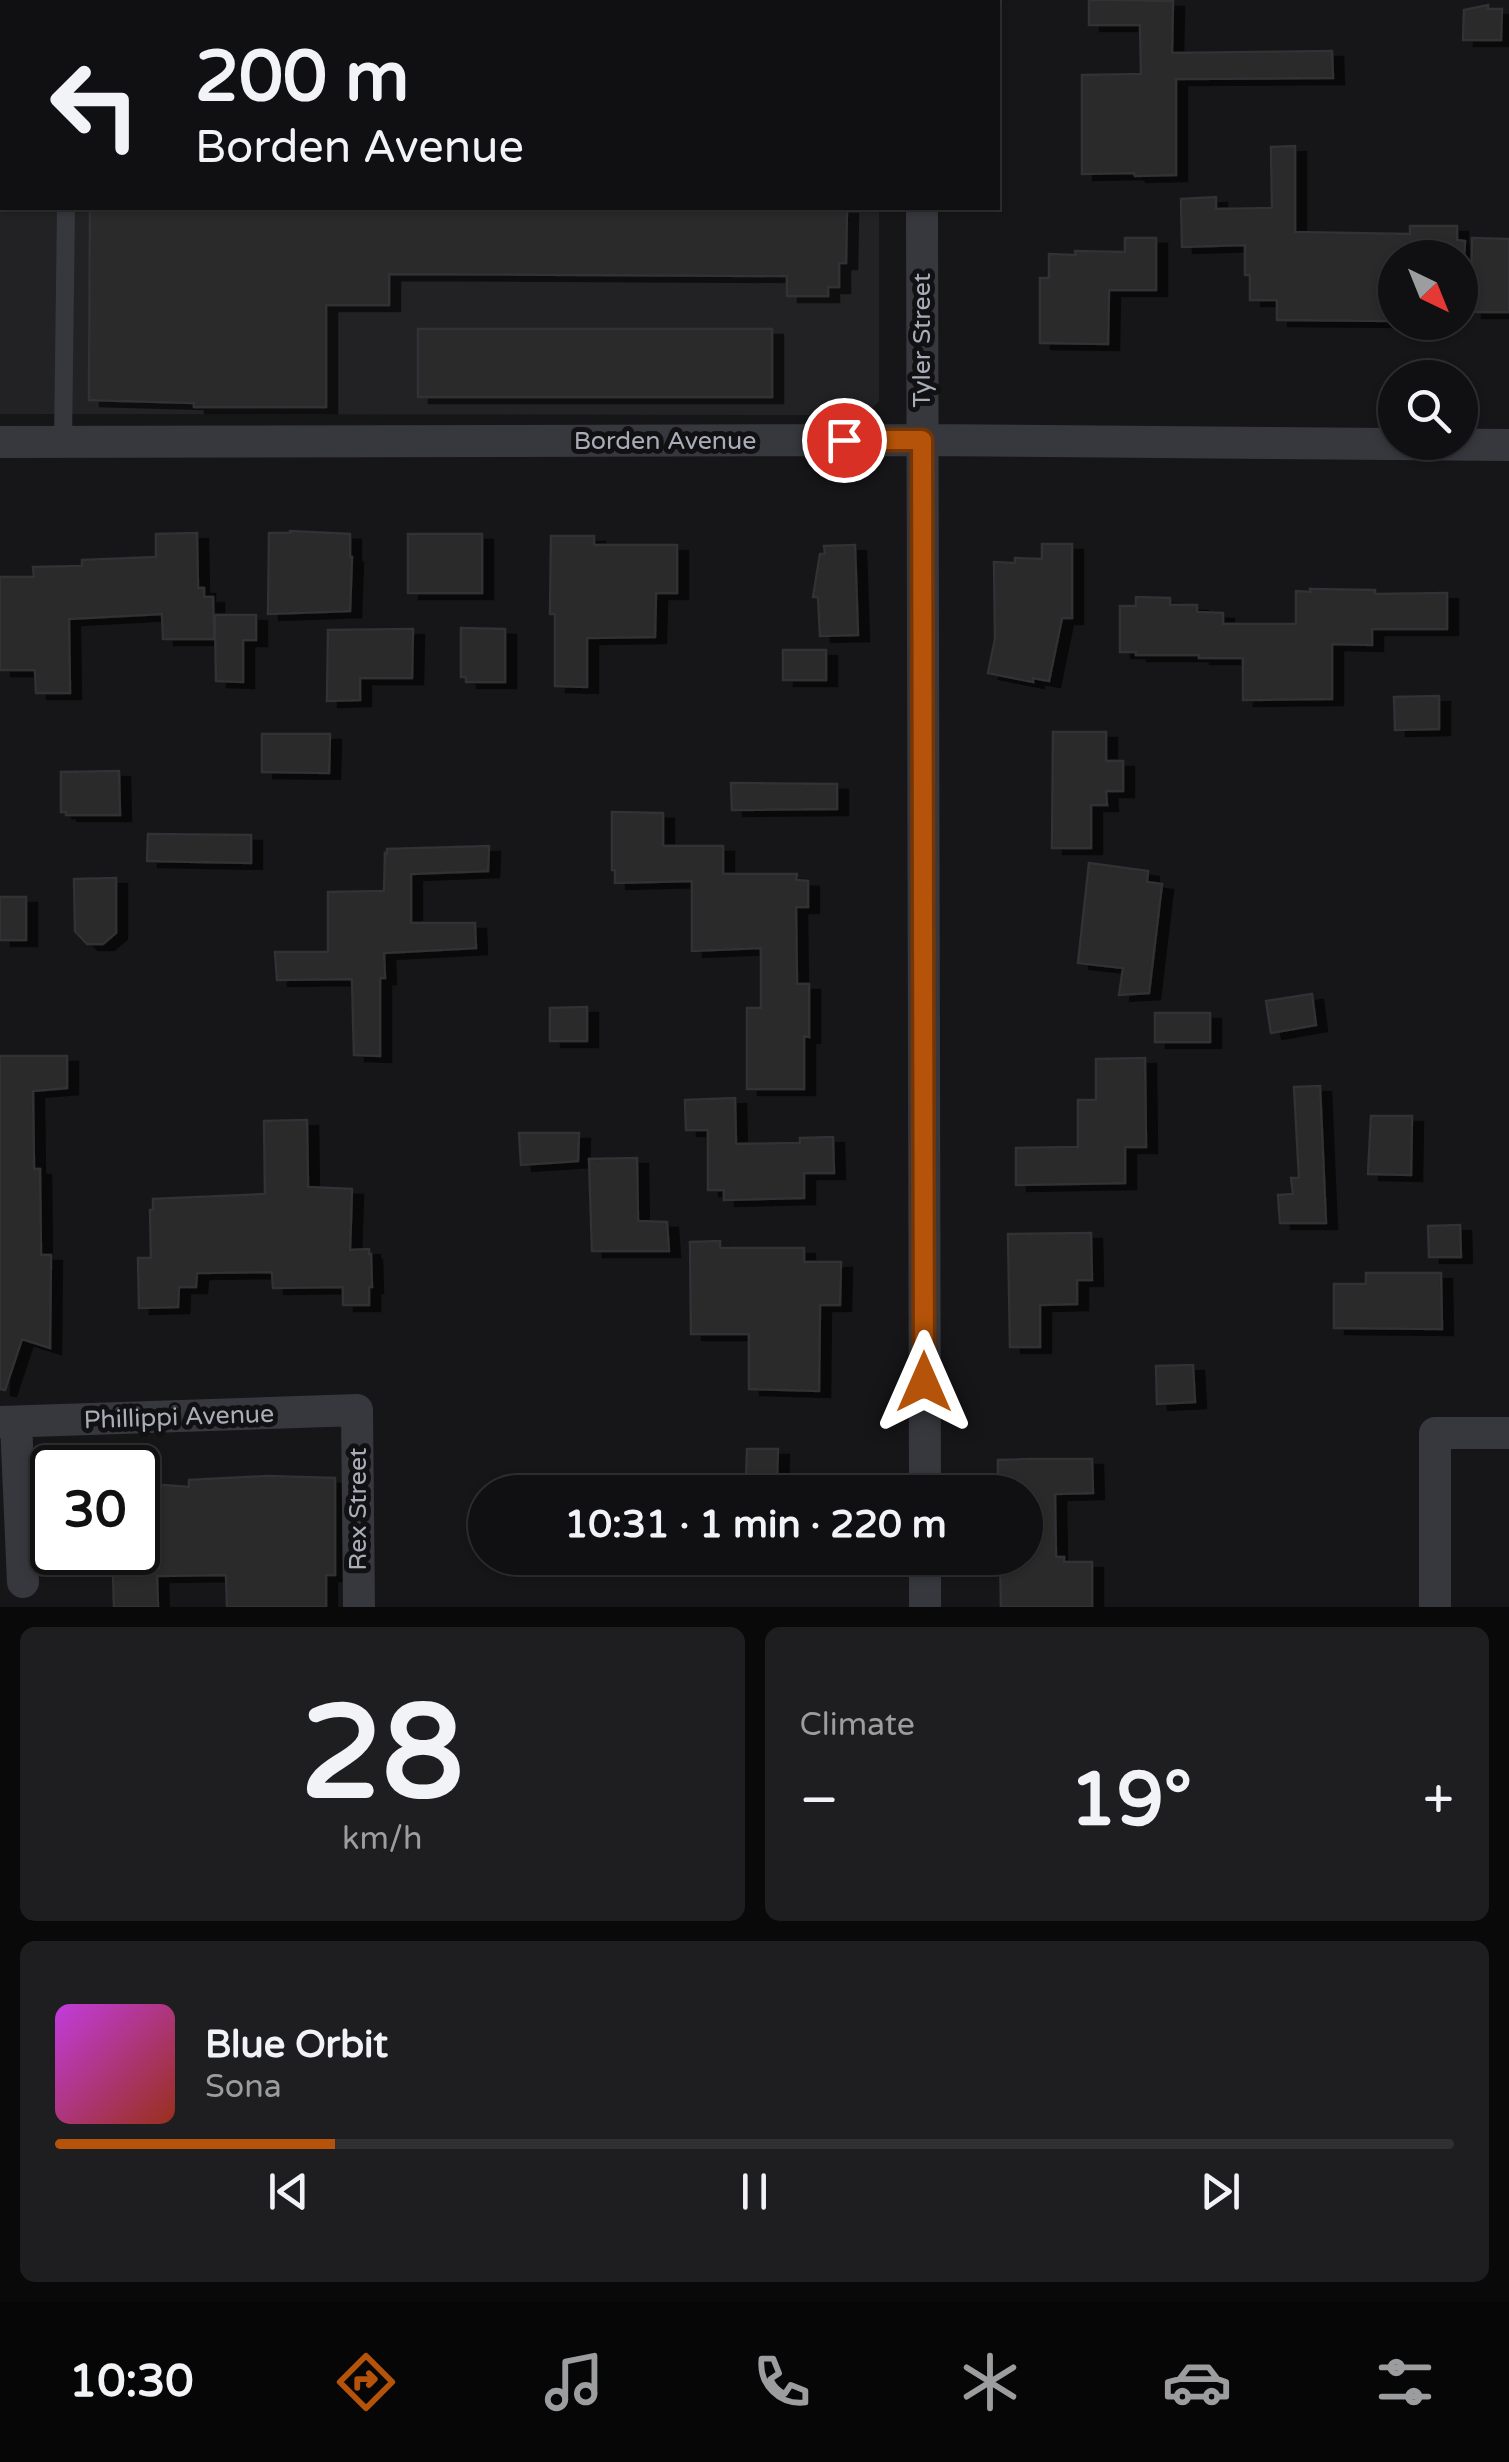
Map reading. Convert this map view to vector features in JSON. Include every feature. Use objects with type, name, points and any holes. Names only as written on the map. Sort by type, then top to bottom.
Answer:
[{"type":"street","name":"Tyler Street","points":[[922,210],[925,1475]]},
{"type":"street","name":"Borden Avenue","points":[[0,442],[922,440],[1509,445]]},
{"type":"street","name":"Phillippi Avenue","points":[[8,1422],[357,1410]]},
{"type":"street","name":"Rex Street","points":[[357,1410],[358,1607]]},
{"type":"street","points":[[8,1422],[24,1582]]},
{"type":"street","points":[[1435,1607],[1436,1433],[1509,1433]]},
{"type":"street","points":[[925,1575],[925,1607]]},
{"type":"lane","points":[[62,442],[66,210]]},
{"type":"shaded area","points":[[0,210],[879,210],[879,401],[868,413],[860,415],[0,414]]},
{"type":"building","points":[[1089,0],[1173,1],[1172,53],[1332,51],[1333,78],[1176,79],[1176,175],[1082,174],[1082,75],[1141,74],[1140,25],[1089,25]]},
{"type":"building","points":[[1488,5],[1488,9],[1502,9],[1501,40],[1463,40],[1464,10]]},
{"type":"building","points":[[1295,146],[1295,232],[1410,234],[1410,226],[1457,226],[1457,240],[1378,240],[1378,321],[1277,320],[1277,300],[1250,300],[1245,245],[1182,247],[1181,199],[1216,197],[1216,209],[1272,208],[1271,147]]},
{"type":"building","points":[[90,210],[847,210],[846,263],[839,263],[839,287],[828,287],[828,296],[787,296],[787,276],[389,274],[389,305],[326,305],[326,407],[194,407],[194,403],[89,400]]},
{"type":"building","points":[[1125,238],[1156,238],[1156,290],[1109,290],[1108,344],[1040,343],[1040,278],[1049,278],[1049,254],[1125,252]]},
{"type":"building","points":[[1509,239],[1509,312],[1478,312],[1478,240],[1472,240]]},
{"type":"building","points":[[418,329],[772,329],[772,397],[418,397]]},
{"type":"building","points":[[197,533],[198,588],[204,588],[204,597],[213,597],[214,639],[163,639],[162,614],[69,619],[70,693],[36,693],[35,670],[0,670],[0,577],[34,577],[33,567],[82,566],[82,560],[156,557],[156,534]]},
{"type":"building","points":[[269,533],[350,534],[350,611],[268,614]]},
{"type":"building","points":[[408,534],[482,534],[482,593],[408,593]]},
{"type":"building","points":[[551,536],[594,536],[594,545],[677,545],[677,593],[656,593],[655,637],[587,638],[587,687],[555,686],[555,614],[550,614]]},
{"type":"building","points":[[1042,544],[1072,544],[1072,618],[1062,618],[1049,681],[1033,678],[1033,682],[988,673],[995,639],[994,562],[1042,559]]},
{"type":"building","points":[[855,545],[858,635],[820,636],[818,597],[813,597],[820,554],[825,554],[824,546]]},
{"type":"building","points":[[1310,589],[1375,590],[1375,594],[1447,593],[1447,629],[1372,629],[1372,645],[1332,644],[1332,699],[1243,700],[1243,658],[1120,652],[1120,606],[1136,606],[1136,597],[1170,598],[1170,605],[1197,605],[1197,612],[1223,613],[1223,624],[1296,624],[1296,591],[1311,592]]},
{"type":"building","points":[[215,615],[256,615],[256,640],[243,640],[243,682],[216,681]]},
{"type":"building","points":[[461,628],[505,629],[505,682],[466,682],[466,677],[461,677]]},
{"type":"building","points":[[413,629],[412,678],[360,678],[360,700],[327,701],[328,630]]},
{"type":"building","points":[[783,650],[826,650],[826,680],[783,680]]},
{"type":"building","points":[[1439,696],[1439,729],[1395,730],[1394,697]]},
{"type":"building","points":[[1053,732],[1106,732],[1106,761],[1123,761],[1123,791],[1106,791],[1107,805],[1091,805],[1091,848],[1052,848]]},
{"type":"building","points":[[262,734],[330,734],[329,773],[262,772]]},
{"type":"building","points":[[119,771],[120,815],[61,812],[61,772]]},
{"type":"building","points":[[731,783],[837,784],[837,809],[732,810]]},
{"type":"building","points":[[612,812],[663,813],[663,846],[723,846],[723,874],[797,874],[796,880],[808,881],[808,907],[796,907],[797,984],[809,984],[804,1089],[747,1089],[747,1008],[761,1008],[761,948],[692,951],[692,881],[615,883]]},
{"type":"building","points":[[148,834],[251,835],[251,863],[147,861]]},
{"type":"building","points":[[489,846],[488,871],[411,874],[411,923],[475,923],[476,948],[384,953],[385,978],[380,978],[380,1056],[354,1055],[352,979],[277,980],[275,952],[328,952],[328,892],[384,891],[387,849]]},
{"type":"building","points":[[1089,863],[1148,871],[1147,882],[1162,884],[1149,993],[1119,995],[1123,968],[1078,963]]},
{"type":"building","points":[[116,878],[116,933],[103,944],[87,944],[75,931],[74,879]]},
{"type":"building","points":[[0,897],[26,897],[26,940],[0,940]]},
{"type":"building","points":[[1312,994],[1316,1025],[1271,1033],[1266,1001]]},
{"type":"building","points":[[587,1007],[587,1041],[550,1041],[550,1008]]},
{"type":"building","points":[[1155,1013],[1210,1013],[1210,1042],[1155,1042]]},
{"type":"building","points":[[0,1056],[67,1056],[67,1088],[33,1091],[34,1169],[40,1169],[41,1255],[51,1255],[50,1348],[22,1339],[5,1390],[0,1389]]},
{"type":"building","points":[[1145,1058],[1146,1147],[1125,1147],[1125,1183],[1016,1185],[1016,1148],[1078,1147],[1078,1100],[1096,1100],[1096,1059]]},
{"type":"building","points":[[1320,1086],[1326,1223],[1280,1223],[1278,1195],[1293,1194],[1291,1178],[1299,1178],[1294,1087]]},
{"type":"building","points":[[735,1098],[736,1144],[800,1143],[800,1138],[833,1137],[834,1173],[804,1173],[804,1198],[724,1200],[724,1190],[708,1190],[708,1130],[686,1130],[685,1100]]},
{"type":"building","points":[[1371,1116],[1412,1116],[1411,1175],[1368,1174]]},
{"type":"building","points":[[307,1120],[308,1187],[352,1189],[350,1250],[369,1249],[371,1254],[369,1305],[343,1305],[343,1287],[273,1288],[272,1272],[197,1273],[196,1287],[179,1287],[178,1307],[139,1308],[138,1258],[151,1258],[153,1199],[265,1194],[264,1121]]},
{"type":"building","points":[[519,1133],[579,1133],[578,1161],[521,1165]]},
{"type":"building","points":[[637,1158],[638,1221],[667,1222],[669,1251],[592,1251],[589,1159]]},
{"type":"building","points":[[1460,1225],[1461,1257],[1429,1257],[1428,1226]]},
{"type":"building","points":[[1091,1233],[1092,1280],[1077,1280],[1077,1304],[1040,1305],[1040,1347],[1010,1347],[1008,1234]]},
{"type":"building","points":[[720,1241],[720,1248],[804,1248],[804,1262],[841,1262],[840,1305],[820,1305],[819,1391],[749,1389],[749,1334],[691,1334],[690,1242]]},
{"type":"building","points":[[1366,1273],[1441,1273],[1442,1329],[1334,1328],[1334,1284],[1366,1284]]},
{"type":"building","points":[[1193,1365],[1195,1402],[1157,1404],[1156,1366]]},
{"type":"building","points":[[747,1449],[778,1449],[777,1475],[746,1475]]},
{"type":"building","points":[[1092,1459],[1093,1493],[1055,1494],[1056,1557],[1064,1557],[1064,1562],[1092,1562],[1092,1607],[1001,1607],[1000,1575],[1043,1575],[1043,1475],[998,1475],[998,1460]]},
{"type":"building","points":[[335,1478],[335,1575],[326,1575],[326,1607],[227,1607],[226,1575],[157,1576],[158,1607],[114,1607],[113,1575],[160,1575],[160,1485],[189,1487],[189,1480]]},
{"type":"route","points":[[844,440],[922,440],[924,1382]]}]
